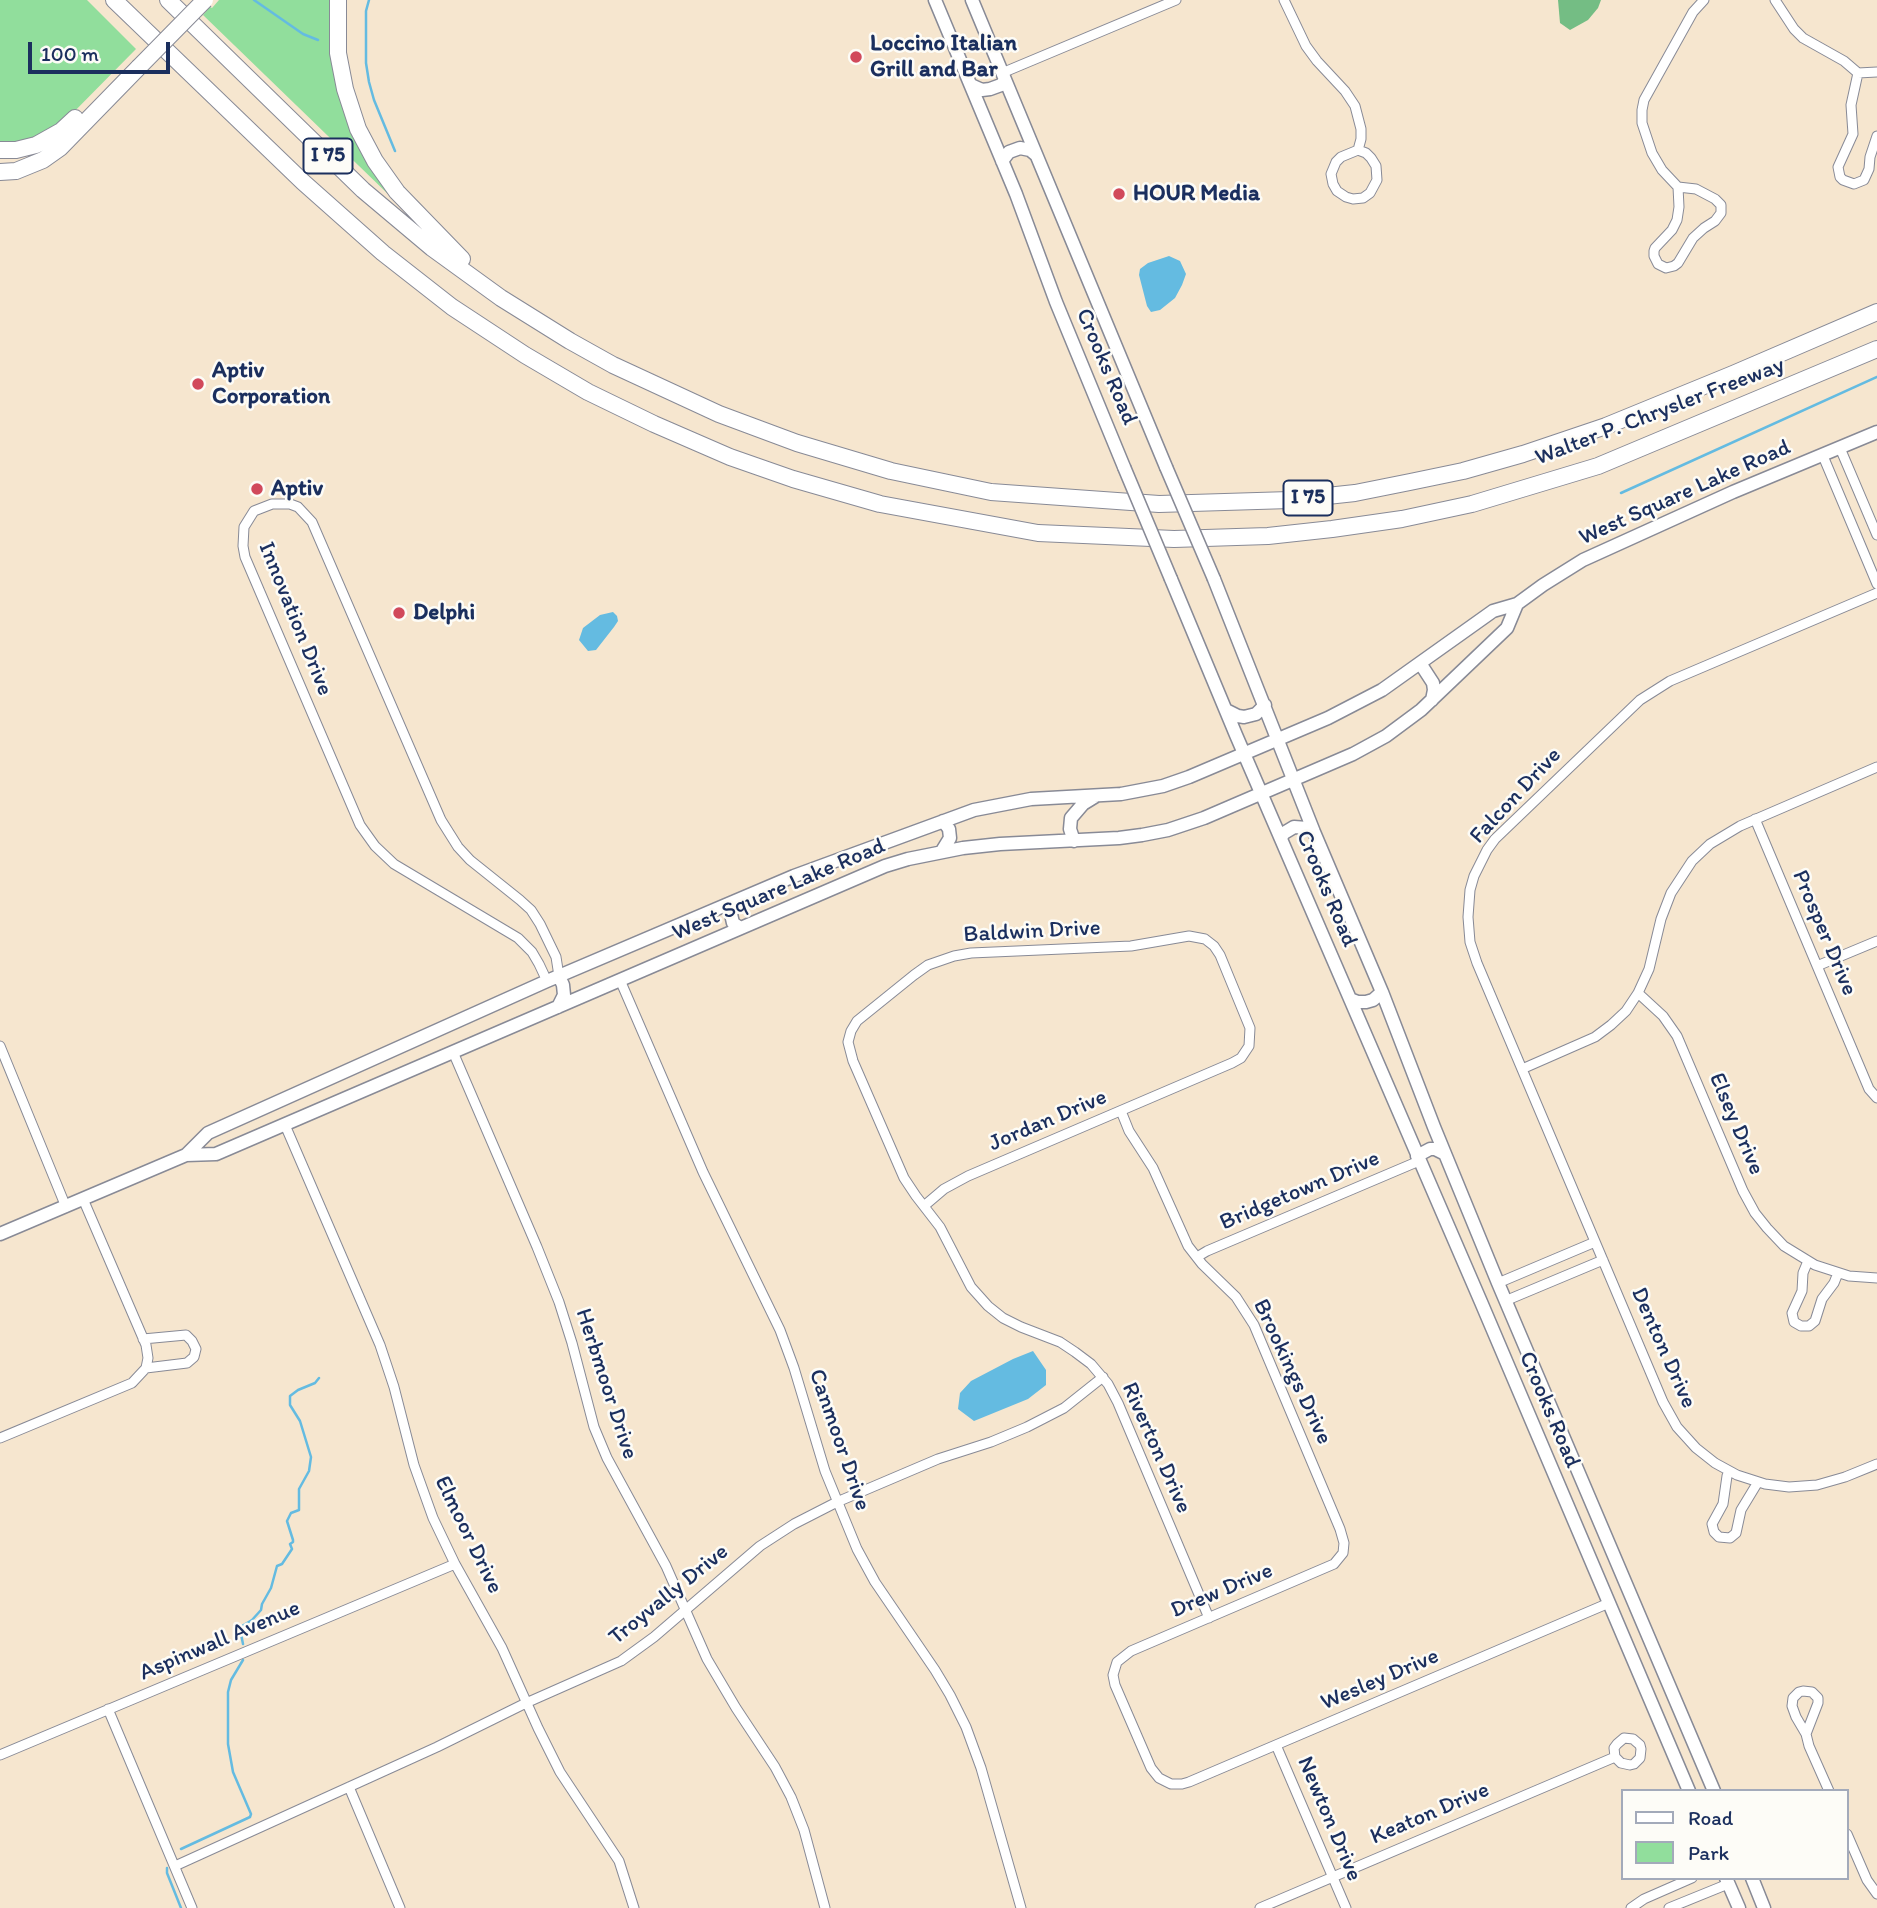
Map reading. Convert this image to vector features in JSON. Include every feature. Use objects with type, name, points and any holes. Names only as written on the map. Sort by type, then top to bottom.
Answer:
[{"type":"highway","name":"Walter P. Chrysler Freeway","points":[[114,0],[303,181],[383,253],[452,307],[588,392],[654,424],[730,457],[793,480],[880,504],[1038,533],[1174,540],[1268,536],[1402,519],[1472,504],[1598,466],[1877,349]]},
{"type":"highway","name":"Walter P. Chrysler Freeway","points":[[168,0],[363,190],[432,248],[501,298],[570,341],[614,365],[719,414],[797,443],[891,471],[991,492],[1159,505],[1290,500],[1355,493],[1463,471],[1606,426],[1877,312]]},
{"type":"highway","points":[[0,172],[16,171],[43,160],[60,148],[192,0]]},
{"type":"highway","points":[[0,150],[16,150],[36,145],[61,131],[205,0]]},
{"type":"highway","points":[[338,0],[337,32],[341,71],[358,129],[374,161],[410,207],[501,298]]},
{"type":"main road","name":"Crooks Road","points":[[935,0],[1002,161],[1056,302],[1244,754],[1688,1789]]},
{"type":"main road","name":"Crooks Road","points":[[972,0],[1214,579],[1498,1283],[1713,1789]]},
{"type":"main road","points":[[971,85],[982,90],[990,89],[1001,85],[1004,77]]},
{"type":"main road","points":[[1002,161],[1009,152],[1020,148],[1030,150],[1036,155]]},
{"type":"main road","name":"West Square Lake Road","points":[[186,1155],[208,1133],[553,979],[794,876],[974,810],[1017,801],[1096,796],[1163,786],[1244,754],[1363,701],[1493,611],[1517,604],[1553,578],[1603,550],[1877,432]]},
{"type":"main road","name":"West Square Lake Road","points":[[0,1234],[186,1155],[216,1154],[871,871],[942,851],[1000,844],[1119,838],[1168,830],[1262,794],[1369,746],[1405,722],[1507,628],[1517,604]]},
{"type":"main road","points":[[1420,663],[1433,684],[1432,699]]},
{"type":"main road","points":[[1226,710],[1244,717],[1256,714],[1265,705]]},
{"type":"main road","points":[[1074,841],[1070,830],[1071,818],[1083,804],[1096,796]]},
{"type":"main road","points":[[942,851],[950,838],[949,829],[943,821]]},
{"type":"main road","points":[[1281,838],[1294,827],[1307,828],[1314,832]]},
{"type":"main road","points":[[736,901],[731,914],[733,923],[740,928]]},
{"type":"main road","points":[[553,979],[563,985],[564,995],[558,1007]]},
{"type":"main road","points":[[1350,999],[1366,1002],[1382,992]]},
{"type":"main road","points":[[243,1118],[239,1122],[238,1131],[244,1141]]},
{"type":"main road","points":[[1418,1158],[1430,1149],[1445,1154]]},
{"type":"main road","points":[[1481,1302],[1495,1305],[1506,1301]]},
{"type":"main road","points":[[1608,1602],[1613,1594],[1621,1593],[1632,1599]]},
{"type":"main road","points":[[1753,1880],[1764,1908]]},
{"type":"main road","points":[[1727,1881],[1739,1908]]},
{"type":"street","points":[[1004,77],[1176,0]]},
{"type":"street","points":[[1284,0],[1306,46],[1345,90],[1355,106],[1361,129],[1358,150]]},
{"type":"street","points":[[1678,187],[1696,188],[1715,199],[1721,205],[1721,213],[1693,238],[1678,263],[1665,268],[1658,264],[1654,251],[1677,220],[1678,187],[1662,170],[1652,153],[1642,123],[1642,110],[1644,100],[1693,12],[1704,0]]},
{"type":"street","points":[[1775,0],[1798,34],[1844,61],[1858,73],[1877,72]]},
{"type":"street","points":[[1858,73],[1851,105],[1852,140],[1838,167],[1843,180],[1854,184],[1864,180],[1877,136]]},
{"type":"street","points":[[1358,150],[1371,158],[1376,166],[1377,180],[1373,190],[1358,199],[1349,198],[1337,191],[1331,174],[1341,157],[1358,150]]},
{"type":"street","points":[[1840,448],[1877,535]]},
{"type":"street","points":[[1823,456],[1877,584]]},
{"type":"street","name":"Innovation Drive","points":[[272,504],[290,504],[298,507],[312,522],[441,820],[470,860],[531,910],[556,957],[553,979],[518,938],[394,864],[375,846],[360,825],[245,557],[244,527],[254,511],[272,504]]},
{"type":"street","name":"Falcon Drive","points":[[1603,1260],[1477,963],[1468,931],[1468,903],[1474,876],[1487,850],[1504,829],[1648,694],[1670,681],[1877,593]]},
{"type":"street","points":[[1522,1069],[1586,1041],[1603,1031],[1626,1010],[1638,993],[1649,969],[1665,906],[1677,882],[1692,861],[1710,844],[1729,831],[1755,819],[1877,767]]},
{"type":"street","name":"Prosper Drive","points":[[1755,819],[1869,1089],[1877,1098]]},
{"type":"street","name":"Baldwin Drive","points":[[924,1206],[899,1168],[853,1061],[849,1036],[858,1021],[914,975],[928,965],[944,959],[971,953],[1131,946],[1189,936],[1205,939]]},
{"type":"street","name":"Jordan Drive","points":[[924,1206],[944,1189],[968,1176],[1241,1058],[1251,1037],[1248,1023],[1217,950],[1205,939]]},
{"type":"street","points":[[1818,966],[1877,941]]},
{"type":"street","name":"Canmoor Drive","points":[[620,980],[703,1172],[780,1330],[837,1502],[870,1573],[935,1670],[966,1727],[981,1768],[1021,1908]]},
{"type":"street","name":"Elsey Drive","points":[[1638,993],[1662,1016],[1677,1036],[1743,1191],[1755,1213],[1784,1245],[1808,1261],[1838,1273],[1877,1278]]},
{"type":"street","points":[[0,1046],[66,1207]]},
{"type":"street","name":"Herbmoor Drive","points":[[453,1052],[559,1302],[590,1415],[602,1448],[666,1566],[700,1644],[721,1683],[791,1797],[804,1830],[825,1908]]},
{"type":"street","name":"Brookings Drive","points":[[1121,1111],[1129,1131],[1159,1180],[1183,1237],[1196,1257],[1236,1297],[1254,1325],[1343,1536],[1343,1552]]},
{"type":"street","name":"Elmoor Drive","points":[[285,1125],[380,1345],[421,1488],[433,1518],[455,1564],[494,1633],[560,1772],[619,1861],[634,1908]]},
{"type":"street","name":"Bridgetown Drive","points":[[1196,1257],[1418,1158]]},
{"type":"street","points":[[0,1438],[132,1383],[145,1368],[148,1354],[143,1339],[83,1199]]},
{"type":"street","name":"Riverton Drive","points":[[924,1206],[946,1236],[971,1287],[988,1306],[1012,1323],[1069,1347],[1084,1357],[1103,1377],[1118,1403],[1209,1618]]},
{"type":"street","points":[[1498,1283],[1595,1242]]},
{"type":"street","points":[[1506,1301],[1603,1260]]},
{"type":"street","name":"Denton Drive","points":[[1603,1260],[1673,1421],[1696,1448],[1715,1463],[1758,1482],[1789,1487],[1817,1485],[1877,1464]]},
{"type":"street","points":[[1808,1261],[1803,1273],[1802,1291],[1792,1313],[1794,1322],[1801,1326],[1809,1326],[1815,1321],[1822,1299],[1838,1273]]},
{"type":"street","points":[[143,1339],[186,1335],[196,1349],[194,1357],[187,1363],[145,1368]]},
{"type":"street","name":"Troyvally Drive","points":[[175,1866],[621,1661],[637,1651],[760,1546],[794,1524],[837,1502],[938,1459],[1027,1427],[1064,1408],[1103,1377]]},
{"type":"street","points":[[1729,1471],[1723,1504],[1712,1524],[1719,1537],[1730,1538],[1736,1533],[1741,1510],[1758,1482]]},
{"type":"street","name":"Drew Drive","points":[[1166,1782],[1155,1774],[1114,1679],[1113,1670],[1120,1658],[1328,1567],[1334,1564],[1343,1552]]},
{"type":"street","name":"Aspinwall Avenue","points":[[0,1755],[455,1564]]},
{"type":"street","name":"Wesley Drive","points":[[1166,1782],[1182,1784],[1608,1602]]},
{"type":"street","points":[[108,1709],[192,1908]]},
{"type":"street","points":[[1806,1734],[1828,1789]]},
{"type":"street","name":"Newton Drive","points":[[1276,1745],[1346,1908]]},
{"type":"street","name":"Keaton Drive","points":[[1260,1908],[1615,1757]]},
{"type":"street","points":[[349,1787],[400,1908]]},
{"type":"street","points":[[1849,1839],[1867,1880],[1877,1894]]},
{"type":"street","points":[[1631,1908],[1644,1899],[1687,1880]]},
{"type":"street","points":[[1670,1908],[1727,1881]]},
{"type":"green space","points":[[0,0],[87,0],[136,49],[61,125],[44,135],[15,144],[0,144]]},
{"type":"green space","points":[[219,0],[333,0],[333,48],[389,195],[203,15]]},
{"type":"green space","points":[[1558,0],[1601,0],[1588,20],[1570,30],[1560,23]]},
{"type":"water","points":[[1169,256],[1180,261],[1186,274],[1175,298],[1160,310],[1151,312],[1139,275],[1140,269],[1148,263]]},
{"type":"water","points":[[613,612],[618,621],[596,650],[588,651],[579,640],[583,628],[600,615]]},
{"type":"water","points":[[1033,1351],[1046,1370],[1046,1385],[1028,1399],[974,1421],[958,1409],[960,1393],[971,1381]]},
{"type":"waterway","points":[[254,0],[303,34],[318,40]]},
{"type":"waterway","points":[[369,0],[366,11],[366,63],[369,82],[395,151]]},
{"type":"waterway","points":[[1621,493],[1877,377]]},
{"type":"waterway","points":[[243,1644],[240,1629],[261,1610],[277,1566],[282,1564],[292,1549],[290,1544],[293,1540],[287,1521],[291,1513],[299,1510],[299,1489],[309,1471],[311,1457],[300,1421],[290,1405],[290,1396],[315,1383],[319,1378]]},
{"type":"waterway","points":[[181,1849],[250,1817],[251,1814],[233,1772],[228,1744],[228,1692],[231,1680],[243,1660]]},
{"type":"waterway","points":[[167,1868],[181,1908]]},
{"type":"place","name":"Loccino Italian Grill and Bar","points":[[856,57]]},
{"type":"place","name":"HOUR Media","points":[[1119,194]]},
{"type":"place","name":"Aptiv Corporation","points":[[198,384]]},
{"type":"place","name":"Aptiv","points":[[257,489]]},
{"type":"place","name":"Delphi","points":[[399,613]]}]
